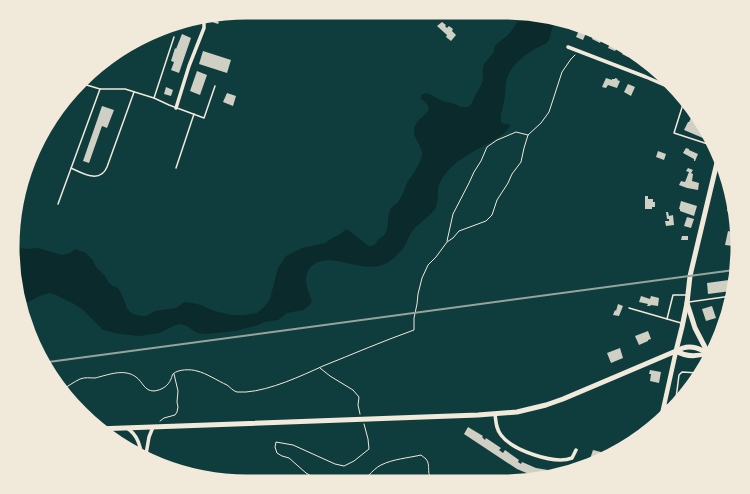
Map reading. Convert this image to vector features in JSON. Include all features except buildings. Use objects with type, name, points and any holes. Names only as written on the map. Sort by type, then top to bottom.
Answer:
[{"type":"main road","points":[[676,351],[687,302],[690,276],[717,163]]},
{"type":"main road","points":[[687,302],[695,328],[707,352]]},
{"type":"main road","points":[[106,428],[495,414],[524,411],[554,402],[683,348],[689,347],[700,349],[707,353]]},
{"type":"main road","points":[[676,351],[684,355],[700,356],[706,354]]},
{"type":"street","points":[[176,108],[189,66],[204,28],[204,21]]},
{"type":"street","points":[[568,47],[669,87]]},
{"type":"street","points":[[662,413],[676,351]]},
{"type":"street","points":[[495,414],[497,428],[502,437],[531,454],[542,458],[566,460],[572,458],[576,450]]},
{"type":"street","points":[[145,453],[151,431],[155,426]]},
{"type":"street","points":[[127,427],[134,433],[141,451]]},
{"type":"lane","points":[[154,98],[174,37]]},
{"type":"lane","points":[[84,84],[100,89],[125,90],[134,92],[154,98],[204,118],[215,86]]},
{"type":"lane","points":[[58,204],[100,89]]},
{"type":"lane","points":[[71,168],[93,176],[103,174],[134,92]]},
{"type":"lane","points":[[683,104],[674,133],[709,144]]},
{"type":"lane","points":[[176,168],[194,114]]},
{"type":"lane","points":[[668,319],[673,295],[688,295]]},
{"type":"lane","points":[[687,302],[728,296]]},
{"type":"lane","points":[[629,308],[682,323]]},
{"type":"lane","points":[[677,398],[679,374],[682,372],[695,373]]},
{"type":"lane","points":[[664,405],[670,406]]},
{"type":"path","points":[[446,242],[459,231],[486,221],[492,215],[497,200],[512,174],[521,162],[528,135],[541,123],[549,112],[562,72],[571,59],[579,52]]},
{"type":"path","points":[[66,388],[82,378],[95,378],[123,372],[130,373],[137,377],[142,382],[144,387],[148,390],[154,391],[162,389],[168,384],[173,374],[182,370],[196,370],[228,386],[236,392],[256,391],[320,368],[414,330],[414,318],[422,278],[428,265],[436,257],[446,242],[453,214],[487,147],[497,140],[516,132],[528,135]]},
{"type":"path","points":[[313,477],[303,470],[294,460],[277,453],[275,447],[276,442],[293,445],[335,464],[344,466],[354,462],[369,449],[368,439],[358,406],[358,397],[352,390],[320,368]]},
{"type":"path","points":[[155,426],[164,418],[175,415],[177,412],[178,392],[173,374]]},
{"type":"path","points":[[367,477],[375,468],[382,464],[421,456],[426,459],[429,477]]},
{"type":"water","points":[[528,19],[554,23],[547,43],[516,63],[508,76],[501,123],[511,125],[501,136],[466,156],[450,169],[439,185],[436,207],[434,210],[416,226],[403,249],[387,263],[368,267],[338,261],[321,261],[313,265],[307,273],[306,282],[312,301],[309,306],[303,310],[287,313],[278,320],[264,322],[259,325],[235,331],[206,334],[197,333],[187,326],[180,324],[160,333],[139,336],[120,334],[103,330],[82,309],[54,294],[49,293],[42,295],[24,304],[17,262],[17,248],[38,248],[62,255],[70,253],[75,249],[86,253],[92,259],[96,267],[105,276],[109,283],[118,288],[130,312],[136,315],[146,316],[155,311],[176,308],[185,302],[201,305],[214,311],[232,315],[257,313],[270,299],[278,268],[286,256],[302,248],[325,243],[346,229],[369,246],[375,245],[386,231],[390,210],[401,198],[406,185],[421,159],[422,152],[414,130],[419,120],[426,114],[429,108],[421,99],[421,95],[430,94],[445,102],[463,107],[469,106],[482,83],[484,65],[494,52],[495,46],[506,37],[518,21]]},
{"type":"railway","points":[[48,362],[732,270]]}]
